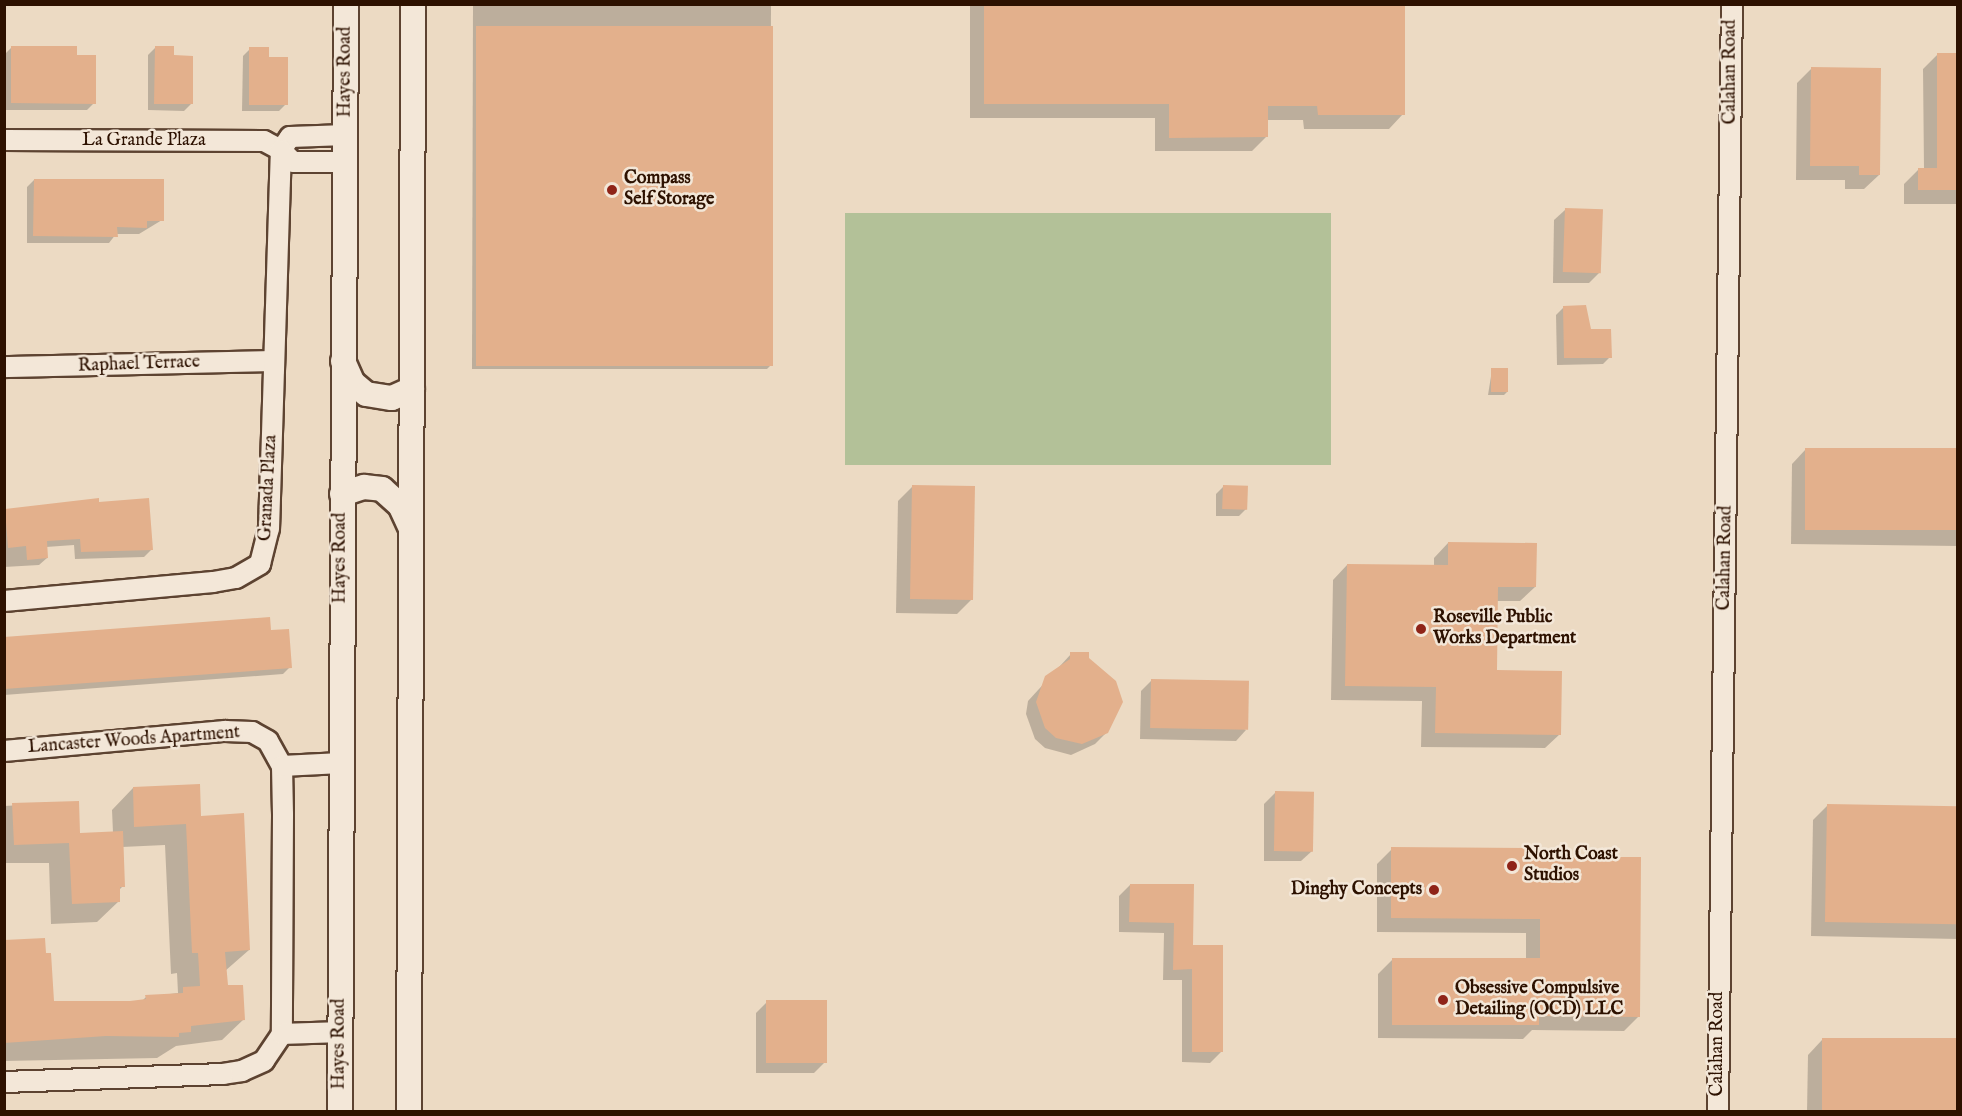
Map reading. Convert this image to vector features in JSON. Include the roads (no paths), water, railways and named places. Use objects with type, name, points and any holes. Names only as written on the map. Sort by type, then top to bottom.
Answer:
[{"type":"street","name":"Hayes Road","points":[[340,1112],[342,359],[346,4]]},
{"type":"street","points":[[409,1112],[413,4]]},
{"type":"street","name":"Calahan Road","points":[[1718,1112],[1732,4]]},
{"type":"street","points":[[281,150],[290,137],[346,135]]},
{"type":"street","name":"La Grande Plaza","points":[[4,140],[264,141],[281,150],[293,162],[346,162]]},
{"type":"street","name":"Granada Plaza","points":[[4,601],[213,582],[251,572],[266,550],[269,529],[281,150]]},
{"type":"street","points":[[342,359],[353,383],[366,394],[392,398],[412,389]]},
{"type":"street","name":"Raphael Terrace","points":[[4,368],[274,361]]},
{"type":"street","points":[[342,494],[364,487],[382,489],[400,505],[412,531]]},
{"type":"street","name":"Lancaster Woods Apartment","points":[[4,751],[225,731],[252,732],[268,741],[282,766]]},
{"type":"street","points":[[4,1082],[242,1071],[264,1061],[282,1034],[282,766],[341,763]]},
{"type":"street","points":[[282,1034],[340,1032]]},
{"type":"place","name":"Compass Self Storage","points":[[612,190]]},
{"type":"place","name":"Roseville Public Works Department","points":[[1421,629]]},
{"type":"place","name":"North Coast Studios","points":[[1512,866]]},
{"type":"place","name":"Dinghy Concepts","points":[[1434,890]]},
{"type":"place","name":"Obsessive Compulsive Detailing (OCD) LLC","points":[[1443,1000]]}]
